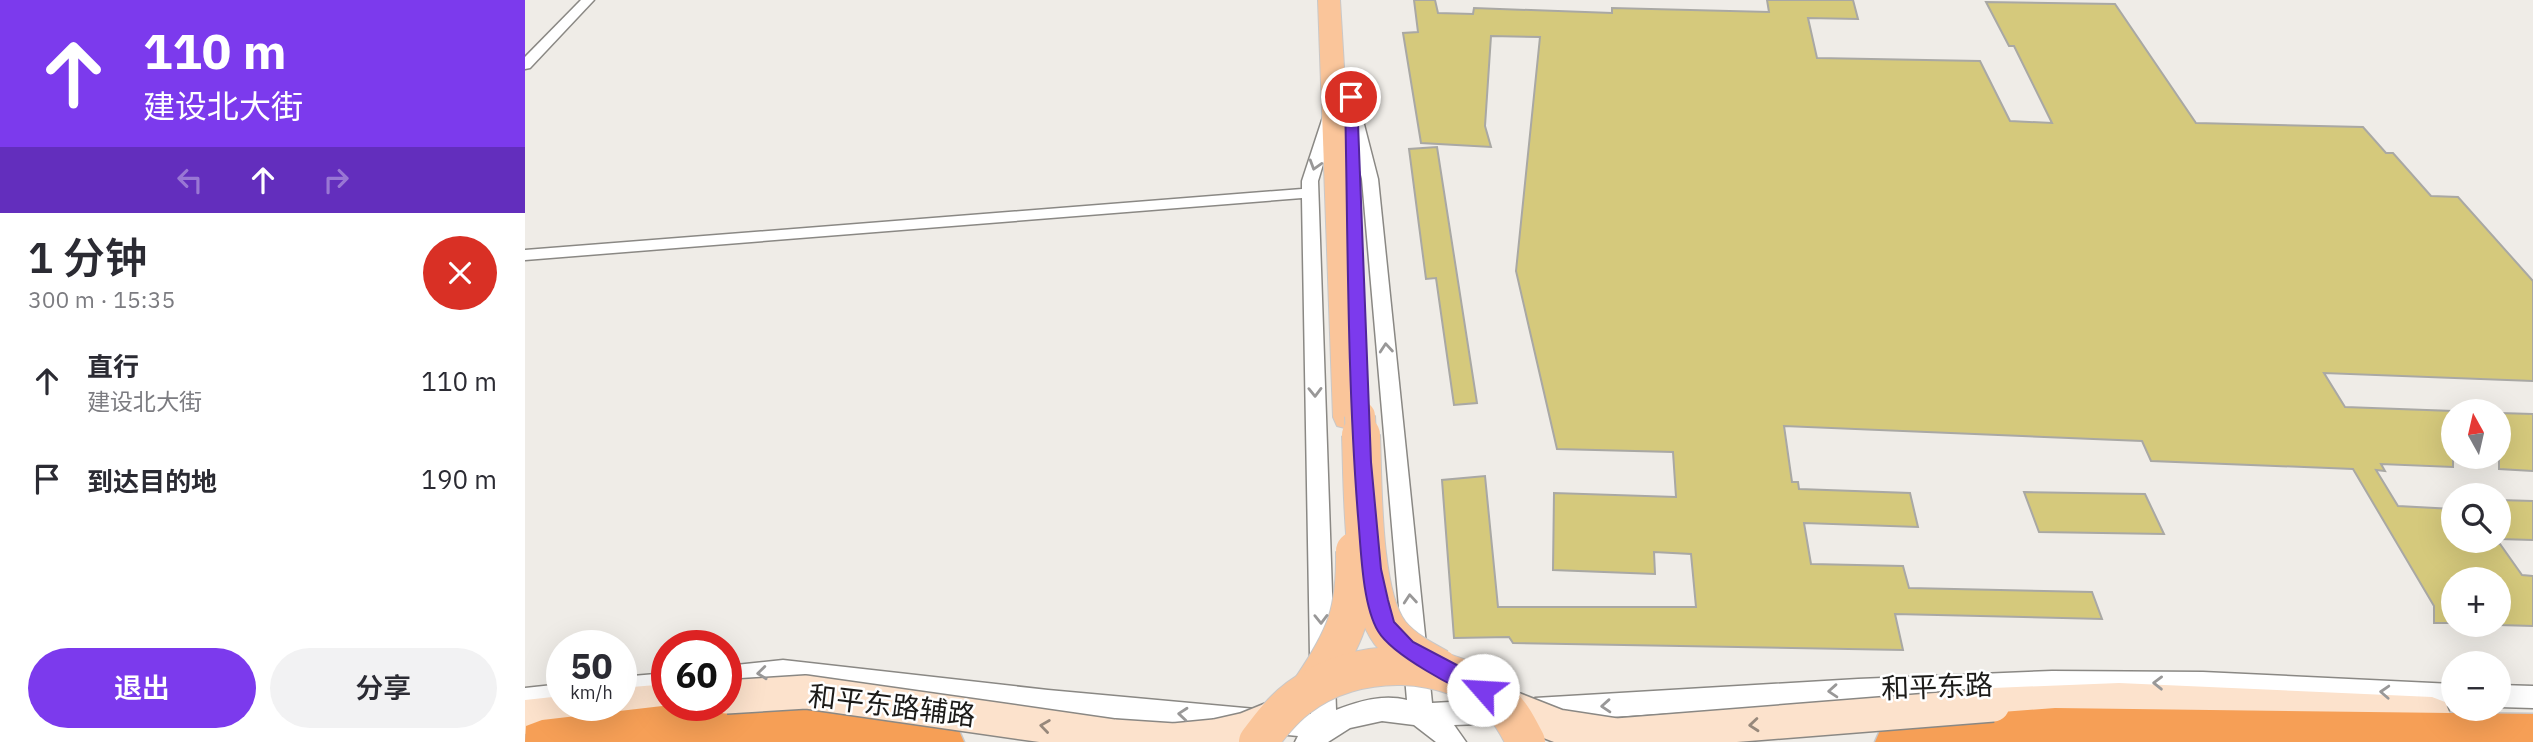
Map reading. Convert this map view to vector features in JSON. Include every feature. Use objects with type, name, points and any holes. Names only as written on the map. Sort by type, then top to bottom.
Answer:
[{"type":"highway","points":[[542,742],[702,723],[941,742]]},
{"type":"highway","name":"和平东路","points":[[1898,742],[2055,730],[2533,736]]},
{"type":"main road","points":[[1329,0],[1343,101]]},
{"type":"main road","points":[[1293,731],[1311,688],[1337,652],[1352,619],[1356,575],[1354,416],[1343,101],[1346,0]]},
{"type":"main road","points":[[1354,416],[1372,569],[1386,627],[1406,648],[1483,690],[1513,718],[1526,742]]},
{"type":"main road","points":[[1311,688],[1347,672],[1385,665],[1447,672]]},
{"type":"main road","name":"和平东路辅路","points":[[742,696],[806,692],[1114,736],[1177,741],[1236,731],[1293,731]]},
{"type":"main road","name":"和平东路","points":[[1496,701],[1524,716],[1559,727],[1612,738],[1993,705],[2119,699],[2533,718]]},
{"type":"main road","points":[[525,717],[546,714]]},
{"type":"street","points":[[525,65],[588,0]]},
{"type":"street","points":[[1343,101],[1310,181],[1293,731],[1372,709],[1397,709],[1421,715],[1446,732],[1453,742]]},
{"type":"street","points":[[1343,101],[1370,179],[1421,715]]},
{"type":"street","points":[[525,255],[1310,193]]},
{"type":"street","name":"和平东路辅路","points":[[742,675],[783,671],[1293,731]]},
{"type":"street","name":"和平东路","points":[[1421,715],[1893,687],[2054,682],[2226,683],[2441,694]]},
{"type":"street","points":[[2511,696],[2533,697]]},
{"type":"street","points":[[525,699],[546,697]]},
{"type":"building","points":[[1414,0],[1435,0],[1438,13],[1473,14],[1474,8],[1612,13],[1612,8],[1769,12],[1767,0],[1853,0],[1858,19],[1808,18],[1817,58],[1980,61],[2010,121],[2052,123],[2014,46],[2009,46],[1986,2],[2115,4],[2196,123],[2363,127],[2386,153],[2393,153],[2431,196],[2458,197],[2533,281],[2533,381],[2324,373],[2345,407],[2441,411],[2441,466],[2381,464],[2385,471],[2376,470],[2398,506],[2441,508],[2441,553],[2506,553],[2522,575],[2533,576],[2533,626],[2511,625],[2511,567],[2441,567],[2441,623],[2434,623],[2434,606],[2353,469],[2151,461],[2142,441],[1784,426],[1792,482],[1798,482],[1799,489],[1910,493],[1918,527],[1804,523],[1811,564],[1903,566],[1909,588],[2092,592],[2102,619],[1895,614],[1903,650],[1513,643],[1509,637],[1454,638],[1442,480],[1485,476],[1498,607],[1696,607],[1691,554],[1654,552],[1655,574],[1553,570],[1554,493],[1676,497],[1673,452],[1557,449],[1516,271],[1540,37],[1491,36],[1485,126],[1491,147],[1421,143],[1403,33],[1418,32]]},
{"type":"building","points":[[1437,147],[1477,403],[1454,405],[1436,278],[1426,279],[1409,149]]},
{"type":"building","points":[[2511,413],[2533,414],[2533,471],[2499,469],[2511,469]]},
{"type":"building","points":[[2024,492],[2145,494],[2164,534],[2039,532]]},
{"type":"building","points":[[2511,500],[2533,501],[2533,540],[2511,539]]},
{"type":"route","points":[[1351,97],[1362,462],[1372,569],[1378,600],[1386,627],[1406,648],[1483,690]]}]
